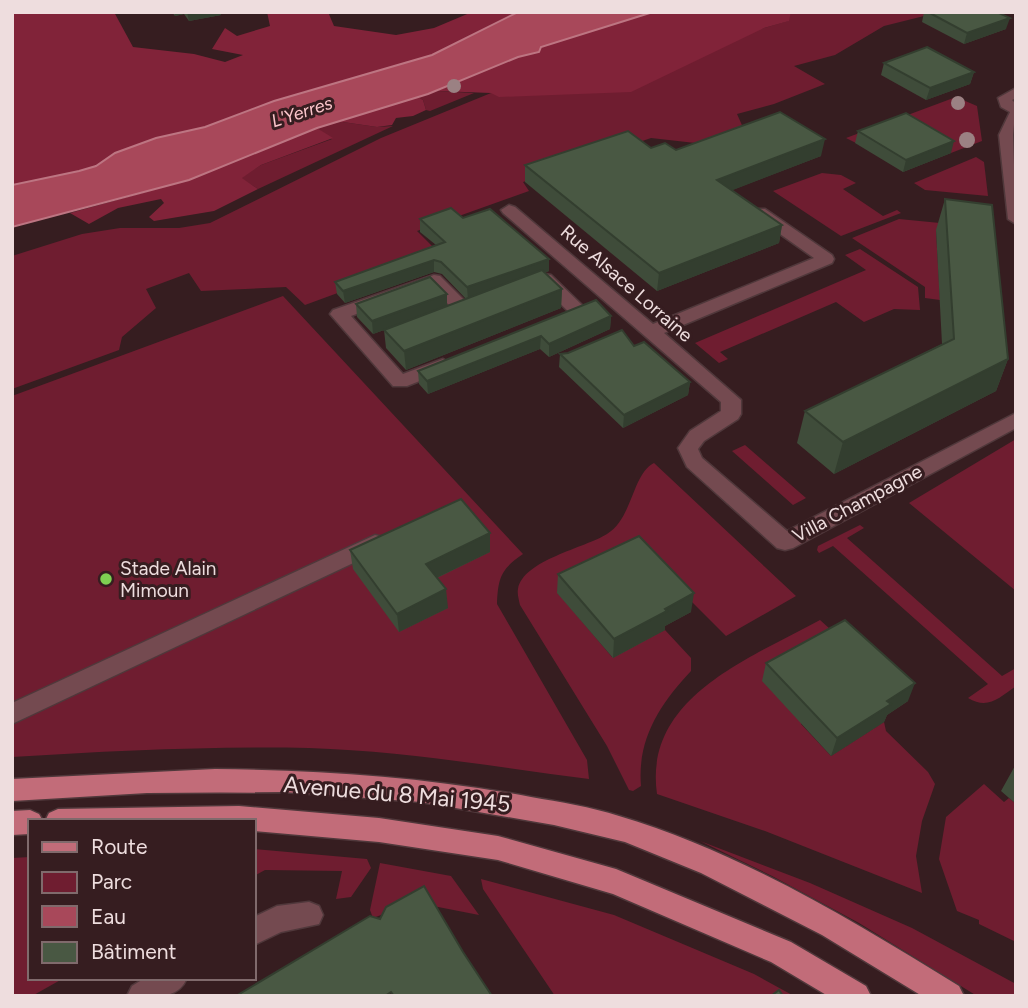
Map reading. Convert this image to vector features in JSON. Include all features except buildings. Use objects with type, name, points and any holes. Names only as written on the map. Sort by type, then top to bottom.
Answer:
[{"type":"main road","name":"Avenue du 8 Mai 1945","points":[[12,790],[237,781],[422,792],[510,803],[624,830],[734,873],[861,941],[949,996]]},
{"type":"main road","name":"Avenue du 8 Mai 1945","points":[[179,819],[251,819]]},
{"type":"main road","name":"Avenue du 8 Mai 1945","points":[[256,819],[379,830],[498,848],[616,882],[780,952],[856,996]]},
{"type":"street","points":[[1016,92],[1005,98],[1006,104],[1016,112],[1006,135],[1016,219]]},
{"type":"street","name":"Rue Alsace Lorraine","points":[[509,210],[645,329],[718,388]]},
{"type":"street","points":[[618,335],[645,329],[826,259],[757,211]]},
{"type":"street","points":[[522,288],[545,279],[572,313],[610,298]]},
{"type":"street","points":[[464,310],[435,280],[339,314],[400,382],[464,357]]},
{"type":"street","points":[[440,319],[499,297]]},
{"type":"street","points":[[368,346],[392,337]]},
{"type":"street","name":"Villa Champagne","points":[[718,388],[732,400],[731,414],[697,436],[688,448],[694,462],[785,542],[1016,419]]},
{"type":"street","points":[[12,714],[395,534]]},
{"type":"street","points":[[256,931],[277,919],[309,915]]},
{"type":"street","points":[[142,996],[170,980]]},
{"type":"green space","points":[[791,12],[940,12],[884,26],[835,55],[794,66],[825,84],[774,104],[737,114],[745,132],[713,145],[651,138],[523,182],[529,191],[417,231],[441,255],[305,305],[286,287],[201,291],[189,273],[146,289],[156,308],[122,337],[119,350],[12,389],[12,256],[82,234],[120,228],[179,228],[210,223],[381,138],[491,93],[764,28],[788,21]]},
{"type":"green space","points":[[437,91],[474,93],[430,111],[426,110],[423,100],[418,97]]},
{"type":"green space","points":[[956,97],[977,106],[982,141],[951,153],[925,138],[856,143],[846,138]]},
{"type":"green space","points":[[336,121],[377,127],[393,126],[258,189],[241,178],[261,165],[332,139],[317,128]]},
{"type":"green space","points":[[976,157],[984,162],[988,196],[925,190],[914,183]]},
{"type":"green space","points":[[822,173],[841,175],[856,183],[843,189],[883,216],[897,210],[901,213],[841,236],[773,191]]},
{"type":"green space","points":[[899,219],[940,223],[936,231],[940,300],[925,298],[925,287],[852,238]]},
{"type":"green space","points":[[860,249],[918,287],[920,310],[894,309],[864,322],[836,302],[720,352],[728,359],[719,363],[695,343],[866,270],[845,255]]},
{"type":"green space","points":[[283,296],[523,554],[510,564],[502,575],[497,604],[587,760],[589,779],[415,756],[309,748],[160,750],[12,757],[12,396]]},
{"type":"green space","points":[[1016,439],[1016,591],[909,503]]},
{"type":"green space","points":[[745,445],[806,498],[793,505],[732,451]]},
{"type":"green space","points":[[654,463],[796,596],[726,636],[657,567],[558,593],[612,657],[665,630],[691,658],[691,671],[670,696],[653,723],[643,753],[641,786],[633,791],[629,790],[607,746],[520,605],[518,591],[522,579],[531,570],[607,534],[616,527],[641,476]]},
{"type":"green space","points":[[860,525],[864,528],[847,538],[1002,676],[1016,668],[1016,686],[987,703],[968,698],[988,684],[833,546],[819,553],[817,550],[818,546]]},
{"type":"green space","points":[[820,620],[840,638],[801,724],[831,756],[884,722],[886,731],[928,772],[935,784],[922,821],[916,856],[922,893],[765,831],[657,794],[657,760],[667,731],[684,706],[734,666]]},
{"type":"green space","points":[[984,784],[1004,802],[1009,798],[1016,804],[1016,942],[979,924],[979,920],[957,911],[939,859],[946,817]]},
{"type":"green space","points":[[700,841],[810,883],[912,928],[1016,984],[1016,996],[977,996],[859,923]]},
{"type":"green space","points":[[256,849],[367,859],[371,868],[351,897],[336,899],[342,871],[265,870],[256,875]]},
{"type":"green space","points":[[28,857],[28,980],[60,980],[32,996],[12,996],[12,858]]},
{"type":"green space","points":[[380,863],[451,876],[479,915],[428,905],[405,906],[373,918],[370,910]]},
{"type":"green space","points":[[481,879],[614,915],[754,974],[794,996],[555,996],[483,889]]},
{"type":"shaded area","points":[[12,12],[114,12],[133,47],[194,54],[225,62],[243,55],[212,49],[225,28],[237,36],[270,26],[267,12],[328,12],[334,26],[396,35],[434,28],[472,12],[518,12],[432,55],[274,101],[205,127],[156,138],[115,153],[96,166],[12,185]]},
{"type":"shaded area","points":[[653,12],[791,12],[789,21],[764,28],[631,92],[499,97],[491,93],[437,91],[518,57],[538,52],[541,47]]},
{"type":"shaded area","points":[[418,97],[423,100],[426,110],[413,116],[396,118],[392,125],[377,127],[336,121]]},
{"type":"shaded area","points":[[317,128],[333,138],[261,165],[242,178],[258,189],[214,211],[154,221],[149,217],[164,203],[161,199],[118,208],[89,224],[70,213],[189,180]]},
{"type":"water","name":"L'Yerres","points":[[518,12],[653,12],[541,47],[539,52],[518,57],[428,94],[317,128],[189,180],[12,227],[12,185],[96,166],[115,153],[156,138],[205,127],[274,101],[432,55]]},
{"type":"place","name":"Stade Alain Mimoun","points":[[106,579]]}]
